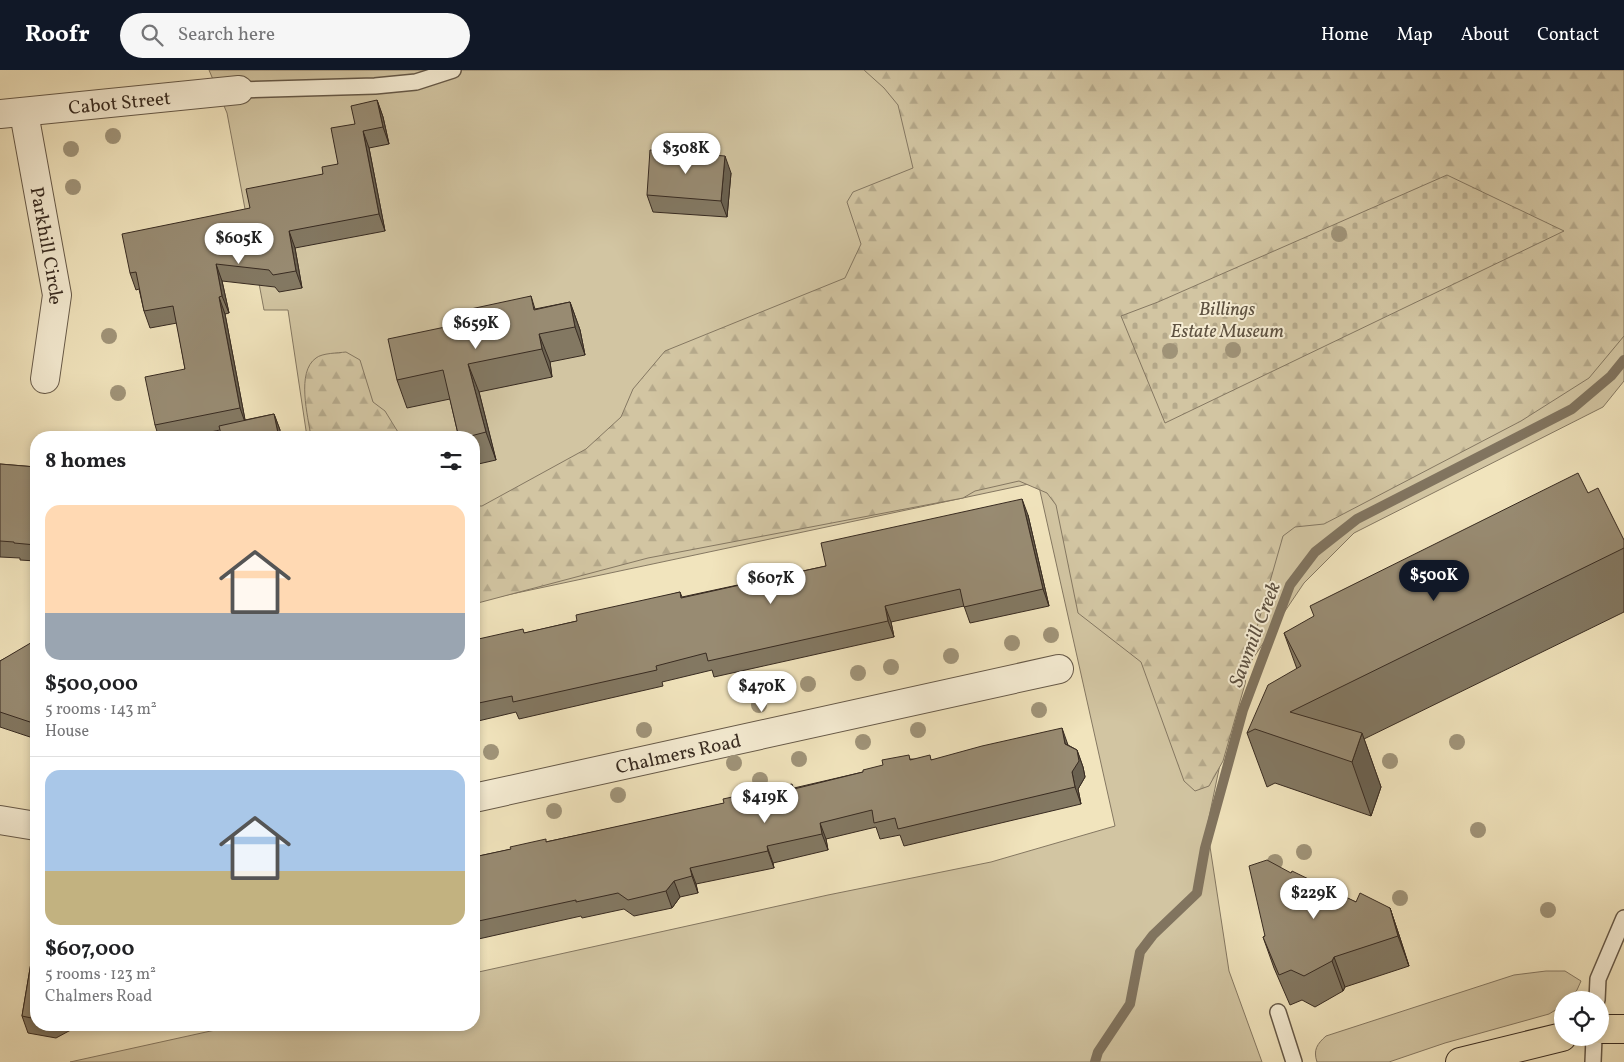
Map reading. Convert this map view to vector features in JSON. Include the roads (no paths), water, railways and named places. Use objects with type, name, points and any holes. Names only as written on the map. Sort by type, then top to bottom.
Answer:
[{"type":"main road","points":[[1609,1029],[1624,1029]]},
{"type":"main road","points":[[1460,1062],[1554,1039]]},
{"type":"street","name":"Cabot Street","points":[[12,113],[239,90]]},
{"type":"street","name":"Parkhill Circle","points":[[12,113],[57,295],[45,379]]},
{"type":"street","name":"Chalmers Road","points":[[480,797],[1059,669]]},
{"type":"street","points":[[0,820],[30,825]]},
{"type":"lane","points":[[239,90],[375,86],[416,82],[453,70]]},
{"type":"lane","points":[[1597,991],[1598,979],[1624,918]]},
{"type":"lane","points":[[1278,1012],[1294,1062]]},
{"type":"lane","points":[[1593,1062],[1594,1046]]},
{"type":"waterway","name":"Sawmill Creek","points":[[1095,1062],[1098,1052],[1130,1004],[1140,952],[1153,935],[1197,893],[1205,848],[1243,710],[1290,585],[1315,552],[1357,519],[1572,409],[1611,376],[1624,360]]},
{"type":"park label","name":"Billings Estate Museum","points":[[1227,319]]}]
